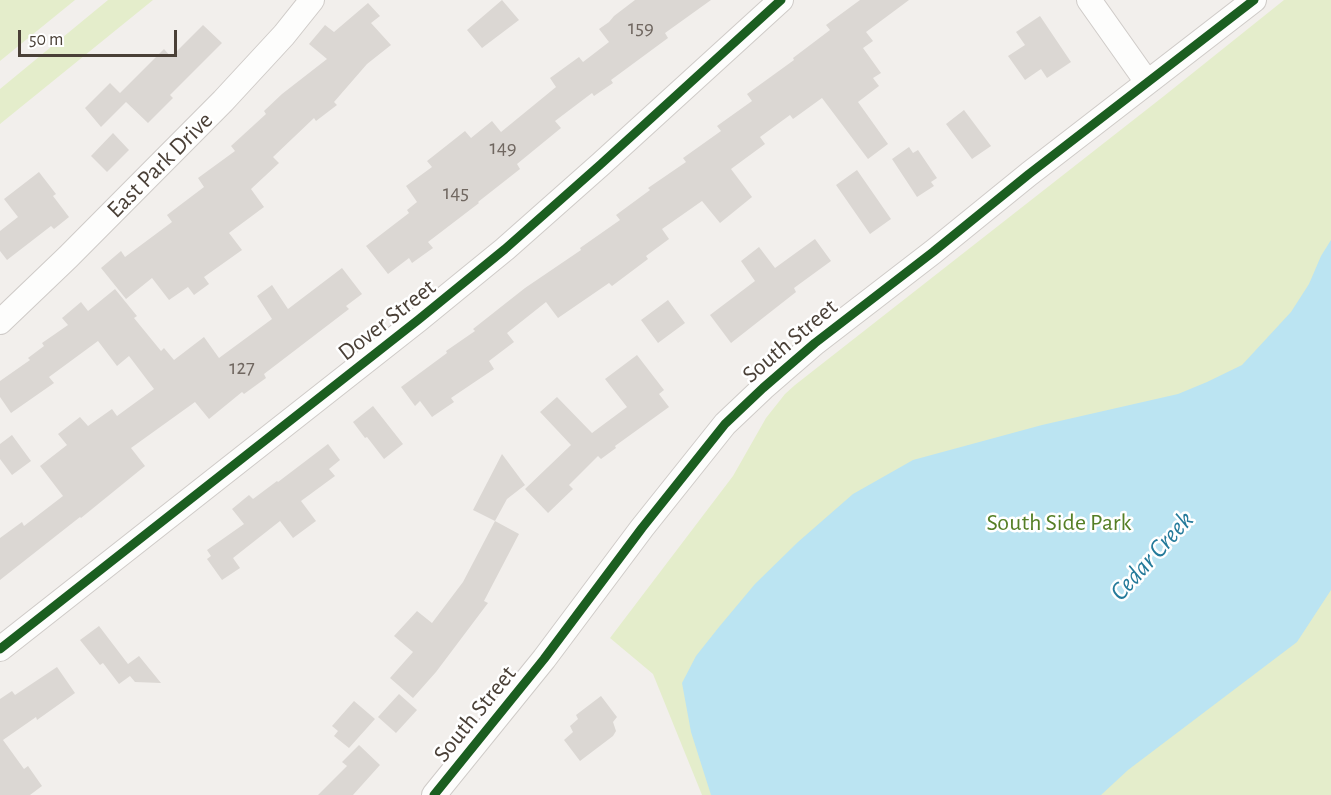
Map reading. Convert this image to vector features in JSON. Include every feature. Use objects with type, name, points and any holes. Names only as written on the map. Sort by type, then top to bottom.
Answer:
[{"type":"street","name":"East Park Drive","points":[[0,322],[223,101],[284,35],[312,0]]},
{"type":"street","name":"Dover Street","points":[[0,649],[505,249],[781,0]]},
{"type":"street","points":[[1089,0],[1147,82]]},
{"type":"street","name":"South Street","points":[[434,795],[550,651],[642,528],[725,424],[815,343],[1254,0]]},
{"type":"green space","points":[[0,0],[75,0],[0,61]]},
{"type":"green space","points":[[108,0],[153,0],[0,124],[0,89]]},
{"type":"green space","name":"South Side Park","points":[[1284,0],[1331,0],[1331,795],[702,795],[653,674],[610,638],[733,476],[766,418],[795,385]]},
{"type":"water","name":"Cedar Creek","points":[[1331,240],[1331,590],[1297,642],[1128,770],[1101,795],[711,795],[691,732],[682,683],[696,656],[719,627],[755,584],[798,542],[853,494],[913,460],[1042,425],[1178,394],[1242,365],[1291,312],[1309,284]]},
{"type":"building","points":[[502,0],[519,20],[482,48],[467,30]]},
{"type":"building","points":[[635,0],[711,0],[665,33],[668,38],[611,80],[613,83],[594,96],[592,93],[555,121],[561,128],[517,164],[520,169],[428,242],[433,248],[412,263],[409,258],[388,274],[366,246],[409,213],[407,210],[417,202],[406,186],[432,167],[427,161],[465,131],[471,138],[492,121],[501,132],[556,87],[550,78],[579,57],[583,62],[609,42],[599,29]]},
{"type":"building","points":[[860,0],[909,0],[866,32],[873,41],[863,48],[881,73],[873,78],[879,86],[858,102],[888,144],[868,159],[822,98],[793,119],[790,115],[760,137],[765,144],[731,169],[752,197],[720,223],[702,201],[662,229],[669,239],[646,256],[648,259],[612,286],[609,283],[558,318],[546,302],[507,333],[514,342],[489,361],[494,369],[451,398],[454,402],[432,417],[420,401],[415,406],[401,387],[475,331],[473,329],[525,288],[620,220],[616,215],[650,190],[648,188],[686,162],[683,158],[721,131],[717,126],[752,101],[747,94],[794,60],[793,58],[830,30],[826,25]]},
{"type":"building","points":[[368,3],[380,16],[371,23],[391,45],[367,64],[334,102],[337,105],[316,121],[314,118],[273,157],[279,163],[251,189],[264,207],[229,233],[242,250],[204,277],[209,284],[194,295],[188,287],[169,300],[152,278],[126,299],[101,268],[121,251],[125,257],[172,222],[167,215],[204,187],[198,178],[235,151],[231,146],[266,114],[264,111],[327,59],[309,44],[325,25],[334,32]]},
{"type":"building","points":[[1040,16],[1071,62],[1047,78],[1041,69],[1025,80],[1008,56],[1025,45],[1016,32]]},
{"type":"building","points":[[203,25],[222,43],[170,95],[173,98],[148,123],[126,102],[101,127],[85,108],[110,83],[120,93],[164,49],[171,57]]},
{"type":"building","points":[[964,110],[991,146],[972,159],[946,124]]},
{"type":"building","points":[[113,133],[129,150],[107,172],[91,156]]},
{"type":"building","points":[[909,147],[913,153],[918,150],[937,178],[931,182],[934,186],[917,197],[892,159]]},
{"type":"building","points":[[857,170],[891,219],[870,234],[836,185]]},
{"type":"building","points":[[39,172],[56,194],[53,196],[69,217],[54,229],[51,226],[7,260],[0,251],[0,231],[18,217],[4,199]]},
{"type":"building","points":[[815,239],[831,261],[794,288],[796,292],[731,343],[710,315],[755,281],[741,261],[759,247],[775,268]]},
{"type":"building","points":[[342,268],[362,294],[346,306],[349,309],[264,374],[266,378],[244,394],[242,392],[209,419],[195,402],[131,448],[145,466],[0,580],[0,538],[22,522],[24,526],[63,496],[40,466],[67,445],[58,434],[80,417],[88,426],[112,409],[117,416],[154,389],[129,356],[117,366],[98,341],[49,377],[54,383],[11,413],[0,397],[0,381],[30,360],[28,358],[44,346],[42,343],[68,325],[62,318],[81,302],[88,311],[115,289],[137,316],[134,318],[161,351],[164,348],[174,360],[204,337],[219,358],[272,319],[257,296],[272,285],[288,309]]},
{"type":"building","points":[[668,300],[685,323],[658,343],[641,320]]},
{"type":"building","points":[[637,355],[664,390],[659,394],[669,407],[615,446],[616,448],[601,459],[598,456],[569,485],[573,489],[548,513],[525,489],[571,445],[540,412],[557,397],[592,433],[627,407],[605,379]]},
{"type":"building","points":[[373,406],[403,444],[384,459],[353,422]]},
{"type":"building","points":[[12,435],[31,461],[12,475],[0,459],[0,444]]},
{"type":"building","points":[[328,444],[340,460],[329,469],[335,476],[301,501],[316,521],[293,538],[280,521],[233,558],[240,568],[222,580],[207,559],[211,556],[207,550],[244,524],[232,509],[249,495],[253,499]]},
{"type":"building","points":[[502,454],[525,485],[507,499],[495,521],[473,510]]},
{"type":"building","points":[[495,521],[519,534],[484,601],[488,603],[436,672],[413,698],[390,678],[413,652],[394,636],[417,611],[432,623],[463,582]]},
{"type":"building","points":[[99,626],[128,664],[139,656],[161,683],[135,682],[130,676],[119,684],[103,663],[100,665],[80,640]]},
{"type":"building","points":[[57,667],[75,693],[37,720],[36,717],[3,740],[24,769],[28,766],[42,786],[30,795],[0,795],[0,699],[12,691],[15,695]]},
{"type":"building","points":[[399,694],[417,710],[396,733],[378,717]]},
{"type":"building","points":[[601,696],[617,717],[613,722],[616,731],[613,736],[580,761],[564,740],[573,732],[570,726],[578,719],[576,715]]},
{"type":"building","points":[[354,701],[375,719],[349,748],[334,736],[338,731],[332,726]]},
{"type":"building","points":[[359,745],[380,765],[353,795],[318,795],[347,766],[342,762]]},
{"type":"cycle path","points":[[0,649],[505,249],[781,0]]},
{"type":"cycle path","points":[[434,795],[544,659],[642,528],[725,424],[815,343],[1254,0]]}]
